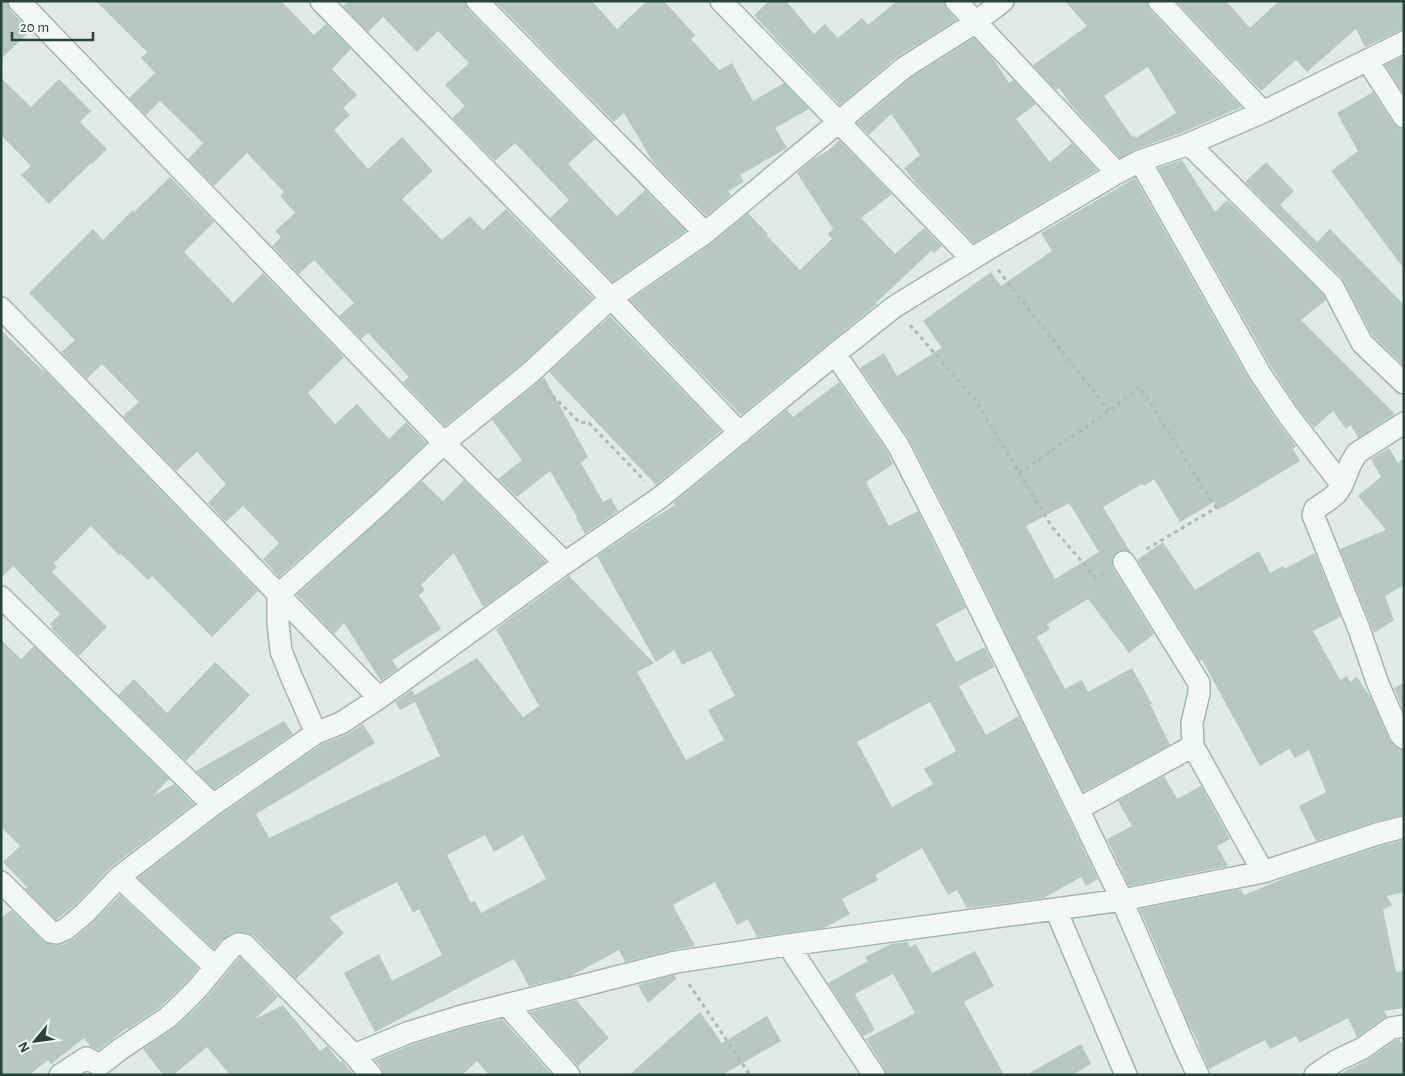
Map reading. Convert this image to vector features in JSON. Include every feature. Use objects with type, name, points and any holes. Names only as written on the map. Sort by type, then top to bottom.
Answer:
[{"type":"street","points":[[19,1],[444,443],[564,563]]},
{"type":"street","points":[[321,1],[740,433]]},
{"type":"street","points":[[477,1],[705,233]]},
{"type":"street","points":[[721,1],[838,123],[977,256]]},
{"type":"street","points":[[956,1],[1116,173]]},
{"type":"street","points":[[316,733],[281,651],[278,623],[278,594],[383,501],[444,443],[530,372],[611,298],[705,233],[905,67],[976,22],[1003,1]]},
{"type":"street","points":[[1159,1],[1263,112]]},
{"type":"street","points":[[1,882],[51,932],[57,933],[66,928],[85,913],[119,877],[213,805],[316,733],[341,723],[379,698],[564,563],[661,497],[894,307],[1116,173],[1140,161],[1188,144],[1263,112],[1404,42]]},
{"type":"street","points":[[1367,60],[1404,116]]},
{"type":"street","points":[[1188,144],[1333,288],[1362,343],[1404,384]]},
{"type":"street","points":[[1140,161],[1261,375],[1288,415],[1342,486]]},
{"type":"street","points":[[1,308],[379,698]]},
{"type":"street","points":[[835,354],[898,445],[945,537],[1122,900],[1198,1075]]},
{"type":"street","points":[[1402,734],[1378,684],[1359,629],[1313,515],[1315,509],[1330,499],[1342,486],[1357,453],[1404,424]]},
{"type":"street","points":[[1124,562],[1199,683],[1199,693],[1192,723],[1193,746],[1263,872]]},
{"type":"street","points":[[1,597],[213,805]]},
{"type":"street","points":[[1078,808],[1193,746]]},
{"type":"street","points":[[354,1054],[407,1033],[462,1016],[676,962],[1122,900],[1263,872],[1376,834],[1404,827]]},
{"type":"street","points":[[119,877],[215,967]]},
{"type":"street","points":[[1056,910],[1126,1075]]},
{"type":"street","points":[[86,1058],[100,1065],[118,1050],[167,1018],[187,999],[231,948],[238,944],[245,945],[354,1054],[370,1075]]},
{"type":"street","points":[[788,945],[874,1075]]},
{"type":"street","points":[[507,1005],[568,1075]]},
{"type":"street","points":[[1315,1075],[1363,1048],[1391,1028],[1404,1026]]},
{"type":"street","points":[[60,1075],[86,1058]]},
{"type":"street","points":[[86,1058],[101,1075]]},
{"type":"path","points":[[977,256],[1109,411]]},
{"type":"path","points":[[894,307],[976,402],[1019,473],[1052,527],[1096,578],[1216,508],[1140,387],[1109,411],[1019,473]]},
{"type":"path","points":[[530,372],[580,423],[588,422],[661,497]]},
{"type":"path","points":[[676,962],[750,1075]]},
{"type":"building","points":[[1,1],[7,1],[10,10],[30,31],[1,59]]},
{"type":"building","points":[[96,1],[281,1],[314,35],[326,24],[351,49],[332,69],[357,95],[343,108],[350,115],[334,130],[368,169],[402,137],[433,171],[402,199],[442,240],[470,216],[483,230],[506,209],[593,298],[522,364],[445,426],[403,382],[409,377],[368,333],[361,339],[339,316],[354,303],[314,260],[299,274],[272,246],[281,237],[275,231],[295,213],[280,196],[284,192],[247,153],[214,186],[188,159],[203,143],[160,101],[146,115],[129,98],[155,73],[141,58],[147,52]]},
{"type":"building","points":[[348,1],[465,1],[468,10],[595,139],[568,164],[617,216],[645,190],[686,231],[613,282],[550,218],[569,200],[515,143],[495,161],[452,118],[465,106],[445,85],[469,63],[438,31],[417,52],[383,17],[368,32],[343,6]]},
{"type":"building","points":[[495,1],[592,1],[617,29],[647,1],[664,1],[695,35],[691,39],[719,70],[732,63],[753,101],[784,83],[809,109],[775,128],[787,148],[740,175],[744,182],[728,191],[731,195],[706,216],[653,162],[624,113],[614,122]]},
{"type":"building","points":[[769,1],[786,1],[814,34],[825,24],[838,38],[862,18],[868,25],[897,1],[944,1],[947,9],[956,20],[897,57],[840,105],[754,15]]},
{"type":"building","points":[[1065,1],[1147,1],[1150,10],[1241,107],[1184,132],[1136,149],[1120,158],[1071,105],[1059,88],[1056,90],[1033,65],[1087,26]],"holes":[[[1148,67],[1176,113],[1136,138],[1134,135],[1132,137],[1104,96]]]},
{"type":"building","points":[[1176,1],[1226,1],[1250,28],[1279,1],[1404,1],[1404,30],[1365,47],[1356,29],[1307,72],[1296,60],[1261,91]]},
{"type":"building","points":[[974,38],[992,57],[1009,83],[1013,80],[1036,104],[1016,119],[1050,162],[1072,143],[1097,170],[974,243],[915,182],[904,168],[920,155],[891,114],[869,135],[857,123],[912,77]]},
{"type":"building","points":[[1404,56],[1404,94],[1385,65]]},
{"type":"building","points":[[1,78],[31,107],[59,79],[91,111],[80,122],[107,149],[49,204],[21,175],[31,166],[1,135]]},
{"type":"building","points":[[1373,92],[1394,124],[1404,130],[1404,269],[1331,171],[1358,151],[1337,113]]},
{"type":"building","points":[[839,140],[892,194],[861,218],[895,254],[924,228],[942,246],[934,253],[932,250],[877,304],[741,415],[630,300],[712,243],[748,213],[768,234],[766,235],[800,270],[832,239],[828,234],[833,229],[797,173],[812,160],[829,150]]},
{"type":"building","points":[[1182,160],[1215,212],[1227,200],[1323,294],[1326,300],[1301,320],[1395,414],[1358,438],[1351,425],[1346,429],[1333,411],[1314,428],[1298,408],[1272,368],[1158,168]]},
{"type":"building","points":[[1266,162],[1294,191],[1280,205],[1317,242],[1330,229],[1404,305],[1404,366],[1372,335],[1342,278],[1245,182]]},
{"type":"building","points":[[170,177],[214,222],[184,252],[233,303],[263,273],[344,357],[308,393],[335,424],[357,404],[389,439],[406,422],[426,443],[375,492],[279,577],[263,559],[279,543],[243,506],[226,522],[208,503],[226,484],[197,452],[176,471],[123,416],[139,402],[102,364],[87,379],[61,352],[75,340],[29,293],[93,229],[103,240]]},
{"type":"building","points":[[1135,178],[1250,381],[1296,446],[1293,449],[1300,461],[1218,510],[1214,502],[1180,522],[1154,479],[1103,507],[1130,551],[1123,550],[1117,552],[1113,557],[1113,568],[1154,634],[1129,653],[1088,599],[1047,624],[1050,629],[1037,637],[1065,689],[1082,680],[1088,692],[1132,668],[1152,704],[1150,704],[1170,745],[1083,792],[909,439],[860,368],[884,353],[897,376],[942,348],[923,321],[991,272],[1001,286],[1052,251],[1041,233]],"holes":[[[1069,503],[1099,552],[1055,579],[1026,526]]]},
{"type":"building","points":[[610,316],[721,431],[656,485],[549,372]]},
{"type":"building","points":[[1,330],[43,369],[258,591],[212,637],[152,576],[148,580],[121,554],[119,555],[91,526],[54,563],[57,567],[52,572],[107,627],[79,656],[51,628],[53,627],[50,624],[60,614],[13,566],[1,578]]},
{"type":"building","points":[[544,377],[588,457],[581,463],[603,502],[611,498],[618,511],[585,534],[550,471],[517,497],[498,479],[522,460],[492,420]]},
{"type":"building","points":[[839,382],[887,451],[893,464],[866,482],[889,526],[918,511],[966,608],[936,624],[956,662],[985,647],[994,667],[959,686],[986,735],[1019,716],[1098,879],[1086,886],[1081,877],[1044,898],[967,908],[957,890],[948,895],[922,848],[875,875],[878,880],[842,899],[850,914],[824,928],[757,937],[748,919],[737,925],[715,882],[673,905],[695,946],[625,962],[619,950],[571,976],[529,986],[514,959],[375,1032],[344,973],[379,954],[392,981],[442,955],[419,909],[413,913],[397,882],[329,917],[344,933],[296,979],[254,936],[247,933],[232,933],[214,949],[138,878],[220,815],[322,744],[346,735],[363,724],[375,743],[256,814],[269,838],[440,756],[415,702],[400,710],[395,702],[412,690],[415,695],[477,658],[523,717],[539,706],[496,629],[569,576],[654,663],[637,672],[686,760],[724,740],[708,710],[735,696],[711,651],[682,665],[674,650],[656,662],[597,556],[675,505],[673,503],[787,410],[793,417]],"holes":[[[930,702],[956,751],[924,769],[933,784],[892,807],[857,742]],[[485,835],[494,852],[523,835],[546,879],[481,913],[475,901],[471,903],[447,855]]]},
{"type":"building","points":[[1389,448],[1398,463],[1404,458],[1404,585],[1385,596],[1394,620],[1374,633],[1340,549],[1386,530],[1358,496],[1381,477],[1371,459]]},
{"type":"building","points":[[464,480],[546,562],[483,607],[454,553],[421,585],[425,590],[419,595],[441,629],[392,660],[398,669],[381,681],[344,623],[334,634],[297,595],[422,481],[443,501]]},
{"type":"building","points":[[1163,542],[1195,590],[1259,551],[1270,573],[1283,566],[1284,569],[1315,553],[1341,617],[1313,631],[1340,680],[1347,676],[1350,682],[1357,677],[1372,700],[1389,739],[1396,747],[1404,750],[1404,815],[1374,822],[1316,841],[1299,806],[1326,792],[1309,750],[1295,758],[1289,749],[1260,766],[1202,660],[1200,661],[1137,560]]},
{"type":"building","points":[[1,640],[21,659],[34,646],[169,779],[153,796],[174,784],[194,804],[111,867],[76,904],[56,920],[25,889],[27,887],[3,862],[20,846],[1,827]]},
{"type":"building","points":[[215,662],[250,695],[186,761],[118,695],[134,679],[167,713]]},
{"type":"building","points":[[1404,683],[1404,711],[1394,688]]},
{"type":"building","points":[[284,721],[293,734],[214,789],[196,771]]},
{"type":"building","points":[[1164,776],[1177,799],[1201,786],[1230,839],[1217,846],[1228,866],[1129,886],[1107,839],[1132,826],[1118,801]]},
{"type":"building","points":[[1404,840],[1404,892],[1387,896],[1392,905],[1383,910],[1396,972],[1404,971],[1404,1008],[1384,1011],[1387,1016],[1357,1037],[1348,1018],[1299,1043],[1296,1036],[1270,1049],[1265,1040],[1209,1069],[1140,909],[1241,889],[1244,895],[1290,876]]},
{"type":"building","points":[[120,895],[198,968],[188,981],[159,1008],[127,1028],[98,1050],[91,1047],[84,1038],[51,1064],[48,1060],[29,1075],[1,1075],[1,918],[11,910],[43,941],[49,944],[62,945],[74,939]]},
{"type":"building","points":[[907,942],[910,947],[916,944],[932,973],[975,951],[994,986],[964,1002],[1004,1075],[886,1075],[884,1068],[866,1039],[915,1013],[893,974],[855,994],[875,1030],[863,1036],[828,983],[868,961],[865,957],[891,944]]},
{"type":"building","points":[[240,957],[278,997],[255,1019],[283,1005],[320,1051],[327,1046],[354,1075],[230,1075],[207,1047],[173,1075],[163,1075],[143,1049],[174,1028],[191,1013],[207,997]]},
{"type":"building","points":[[674,975],[676,979],[648,1003],[638,985]]},
{"type":"building","points":[[576,1000],[609,1038],[578,1066],[530,1012]]},
{"type":"building","points":[[700,1012],[722,1043],[767,1016],[781,1041],[722,1075],[629,1075]]},
{"type":"building","points":[[502,1019],[552,1075],[489,1075],[477,1061],[462,1075],[383,1075],[381,1067],[375,1060],[411,1045],[465,1028]]},
{"type":"building","points":[[1399,1039],[1404,1047],[1404,1075],[1338,1075],[1369,1059]]},
{"type":"building","points":[[1081,1044],[1091,1064],[1073,1075],[1026,1075]]}]
